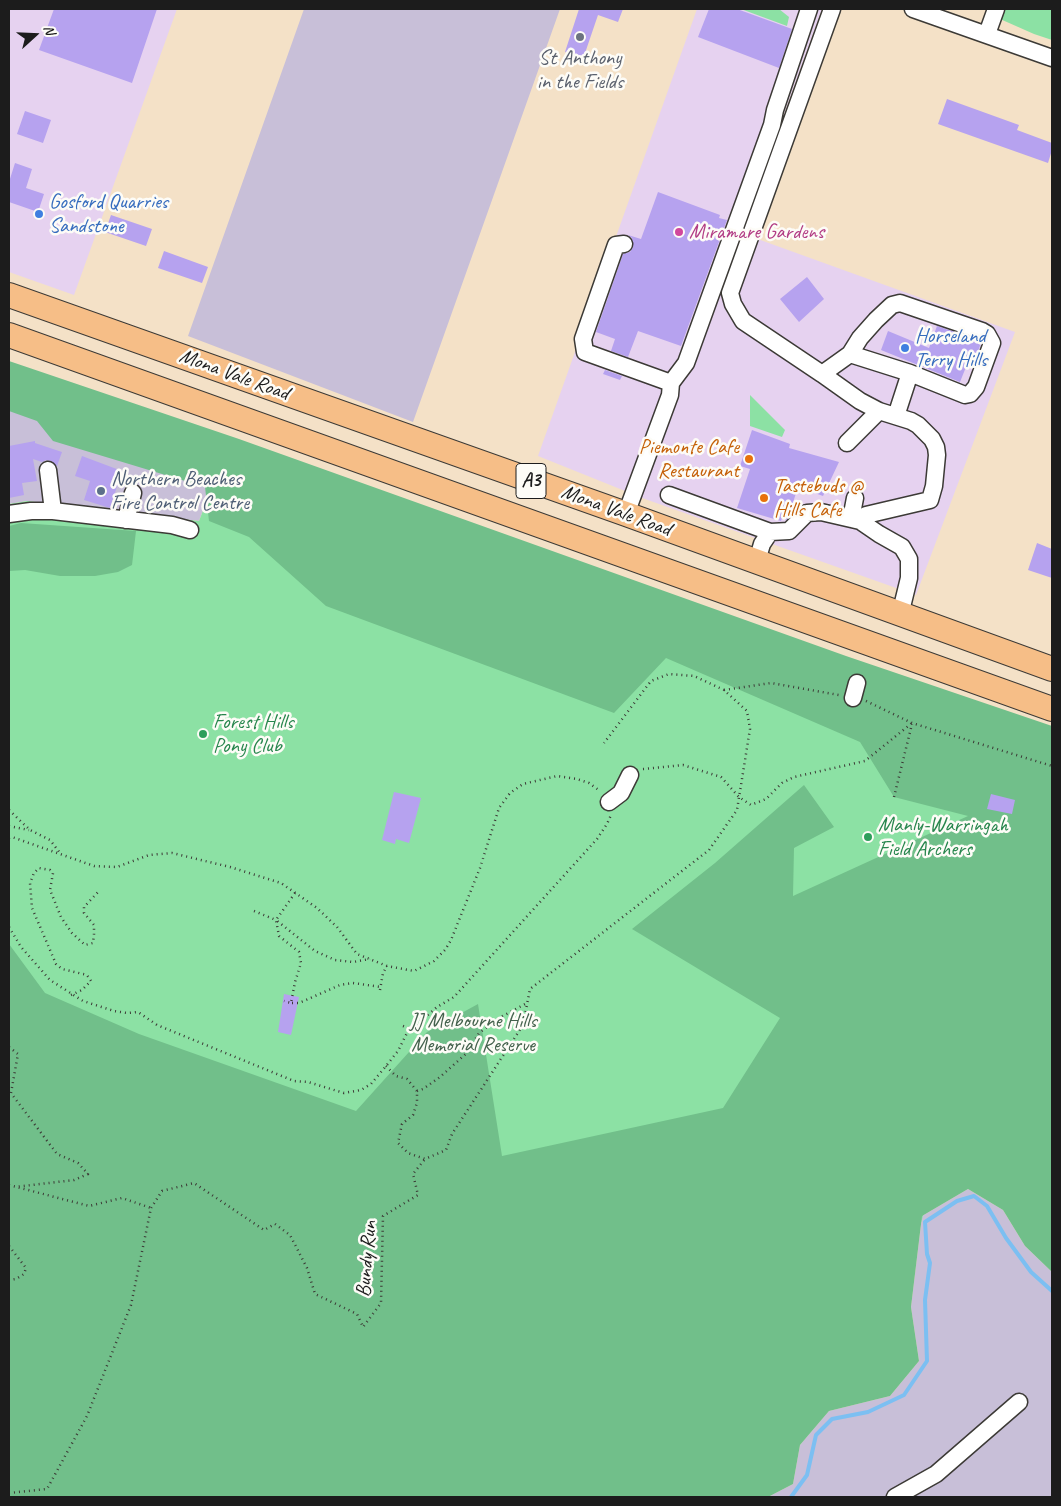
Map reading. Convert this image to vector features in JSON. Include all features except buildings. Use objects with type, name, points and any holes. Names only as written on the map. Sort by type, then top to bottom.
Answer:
[{"type":"highway","name":"Mona Vale Road","points":[[9,295],[626,514],[1052,669]]},
{"type":"highway","name":"Mona Vale Road","points":[[9,335],[1052,709]]},
{"type":"street","points":[[626,514],[670,395],[671,384],[686,363],[772,125],[775,110],[809,9]]},
{"type":"street","points":[[832,9],[730,294],[742,321],[860,401],[879,411],[918,425],[936,447],[934,486],[930,500],[866,515],[856,520]]},
{"type":"street","points":[[913,9],[1052,58]]},
{"type":"street","points":[[987,34],[996,9]]},
{"type":"street","points":[[624,244],[616,245],[583,338],[585,352],[671,384]]},
{"type":"street","points":[[822,374],[850,354],[860,338],[876,320],[892,305],[900,303],[982,331],[987,334],[992,344],[976,387],[970,394],[960,394],[910,373],[850,354]]},
{"type":"street","points":[[896,416],[910,373]]},
{"type":"street","points":[[847,443],[879,411]]},
{"type":"street","points":[[48,470],[53,511]]},
{"type":"street","points":[[126,520],[133,493]]},
{"type":"street","points":[[670,495],[770,532],[789,531],[808,513],[821,512],[856,520],[902,547],[909,558],[910,578],[900,615]]},
{"type":"street","points":[[855,498],[856,520]]},
{"type":"street","points":[[9,514],[53,511],[172,525],[190,530]]},
{"type":"street","points":[[757,562],[762,544],[770,532]]},
{"type":"street","points":[[610,802],[621,793],[633,770]]},
{"type":"street","points":[[896,1497],[936,1474],[1019,1402]]},
{"type":"path","points":[[386,1066],[396,1076],[407,1079],[417,1091],[417,1104],[412,1115],[402,1124],[398,1143],[408,1153],[425,1159],[446,1150],[452,1134],[523,1025],[530,988],[709,850],[737,810],[750,729],[746,710],[724,690],[694,676],[669,674],[651,681],[604,743]]},
{"type":"path","points":[[724,690],[771,683],[855,690],[868,701],[912,722],[1052,766]]},
{"type":"path","points":[[633,770],[683,765],[721,777],[739,797],[751,805],[766,799],[782,783],[794,777],[865,761],[912,722]]},
{"type":"path","points":[[894,796],[912,722]]},
{"type":"path","points":[[9,838],[12,837],[94,866],[117,867],[149,855],[172,853],[230,867],[281,883],[324,914],[337,927],[357,954],[388,966],[414,971],[429,965],[445,950],[457,926],[476,877],[499,808],[516,788],[524,784],[557,776],[570,777],[588,783],[599,790],[610,802],[612,809],[610,820],[597,839],[454,997],[436,1008],[411,1029],[386,1066],[371,1084],[361,1090],[344,1093],[308,1082],[294,1081],[157,1025],[138,1012],[127,1013],[96,1006],[71,995],[50,980],[21,947],[9,926]]},
{"type":"path","points":[[9,810],[30,830]]},
{"type":"path","points":[[9,826],[30,830],[50,840],[61,854]]},
{"type":"path","points":[[71,995],[82,990],[91,981],[87,975],[62,969],[56,964],[32,908],[30,883],[34,873],[39,868],[50,870],[53,873],[50,890],[61,917],[72,932],[85,944],[93,943],[94,925],[84,912],[84,907],[98,890]]},
{"type":"path","points":[[291,1003],[301,963],[299,952],[279,936],[276,920],[296,893]]},
{"type":"path","points":[[254,911],[276,920],[315,951],[335,960],[353,962],[370,959]]},
{"type":"path","points":[[284,1001],[299,1003],[340,985],[353,983],[381,989],[383,973],[388,966]]},
{"type":"path","points":[[417,1091],[424,1089],[440,1078],[468,1052],[480,1033],[501,1017],[527,1003]]},
{"type":"path","points":[[403,1026],[411,1029]]},
{"type":"path","points":[[9,1047],[18,1054],[11,1093],[57,1154],[78,1163],[88,1174],[74,1180],[15,1187]]},
{"type":"path","name":"Bundy Run","points":[[150,1208],[162,1191],[194,1183],[264,1230],[275,1224],[290,1235],[307,1268],[315,1294],[357,1314],[363,1327],[381,1303],[383,1216],[418,1194],[413,1174],[425,1159]]},
{"type":"path","points":[[9,1186],[89,1206],[122,1198],[150,1208],[131,1305],[87,1416],[47,1489],[9,1493]]},
{"type":"path","points":[[9,1246],[26,1268],[24,1274],[16,1279],[9,1280]]},
{"type":"shaded area","points":[[9,9],[177,9],[74,295],[9,272]]},
{"type":"shaded area","points":[[304,9],[560,9],[413,422],[188,336]]},
{"type":"shaded area","points":[[697,9],[822,9],[741,233],[1015,332],[916,595],[645,499],[538,456]]},
{"type":"shaded area","points":[[9,370],[227,448],[199,521],[27,501],[9,504]]},
{"type":"shaded area","points":[[968,1189],[1003,1210],[1025,1246],[1052,1272],[1052,1497],[768,1497],[793,1484],[800,1445],[829,1411],[890,1396],[919,1361],[911,1307],[922,1216]]},
{"type":"green space","points":[[741,9],[779,9],[789,17],[787,26]]},
{"type":"green space","points":[[993,9],[1052,9],[1052,40],[991,15]]},
{"type":"green space","points":[[9,361],[239,439],[846,656],[1052,726],[1052,1272],[1025,1246],[1003,1210],[968,1189],[922,1216],[911,1307],[919,1361],[890,1396],[829,1411],[800,1445],[793,1484],[768,1497],[9,1497],[9,944],[45,993],[139,1034],[356,1111],[427,1032],[478,1004],[502,1156],[723,1108],[780,1018],[632,929],[715,863],[804,785],[834,827],[794,848],[793,896],[968,816],[894,797],[860,742],[666,658],[614,713],[326,606],[249,537],[209,521],[205,487],[53,441],[37,421],[9,411]]},
{"type":"green space","points":[[750,395],[785,430],[782,437],[750,426]]},
{"type":"green space","name":"JJ Melbourne Hills Memorial Reserve","points":[[227,448],[1033,746],[982,1184],[928,1198],[884,1355],[9,1262],[9,504],[27,501],[199,521]]},
{"type":"green space","points":[[21,523],[136,531],[132,565],[118,572],[95,576],[60,576],[25,570],[9,571],[9,526]]},
{"type":"waterway","points":[[791,1497],[807,1475],[816,1435],[832,1419],[868,1412],[904,1395],[927,1361],[925,1300],[930,1263],[927,1254],[925,1222],[957,1201],[974,1196],[987,1206],[1006,1238],[1031,1272],[1052,1291]]},
{"type":"place","name":"St Anthony in the Fields","points":[[580,37]]},
{"type":"place","name":"Gosford Quarries Sandstone","points":[[39,214]]},
{"type":"place","name":"Miramare Gardens","points":[[679,232]]},
{"type":"place","name":"Horseland Terry Hills","points":[[905,348]]},
{"type":"place","name":"Piemonte Cafe Restaurant","points":[[749,459]]},
{"type":"place","name":"Northern Beaches Fire Control Centre","points":[[101,491]]},
{"type":"place","name":"Tastebuds @ Hills Cafe","points":[[764,498]]},
{"type":"place","name":"Forest Hills Pony Club","points":[[203,734]]},
{"type":"place","name":"Manly-Warringah Field Archers","points":[[868,837]]}]
